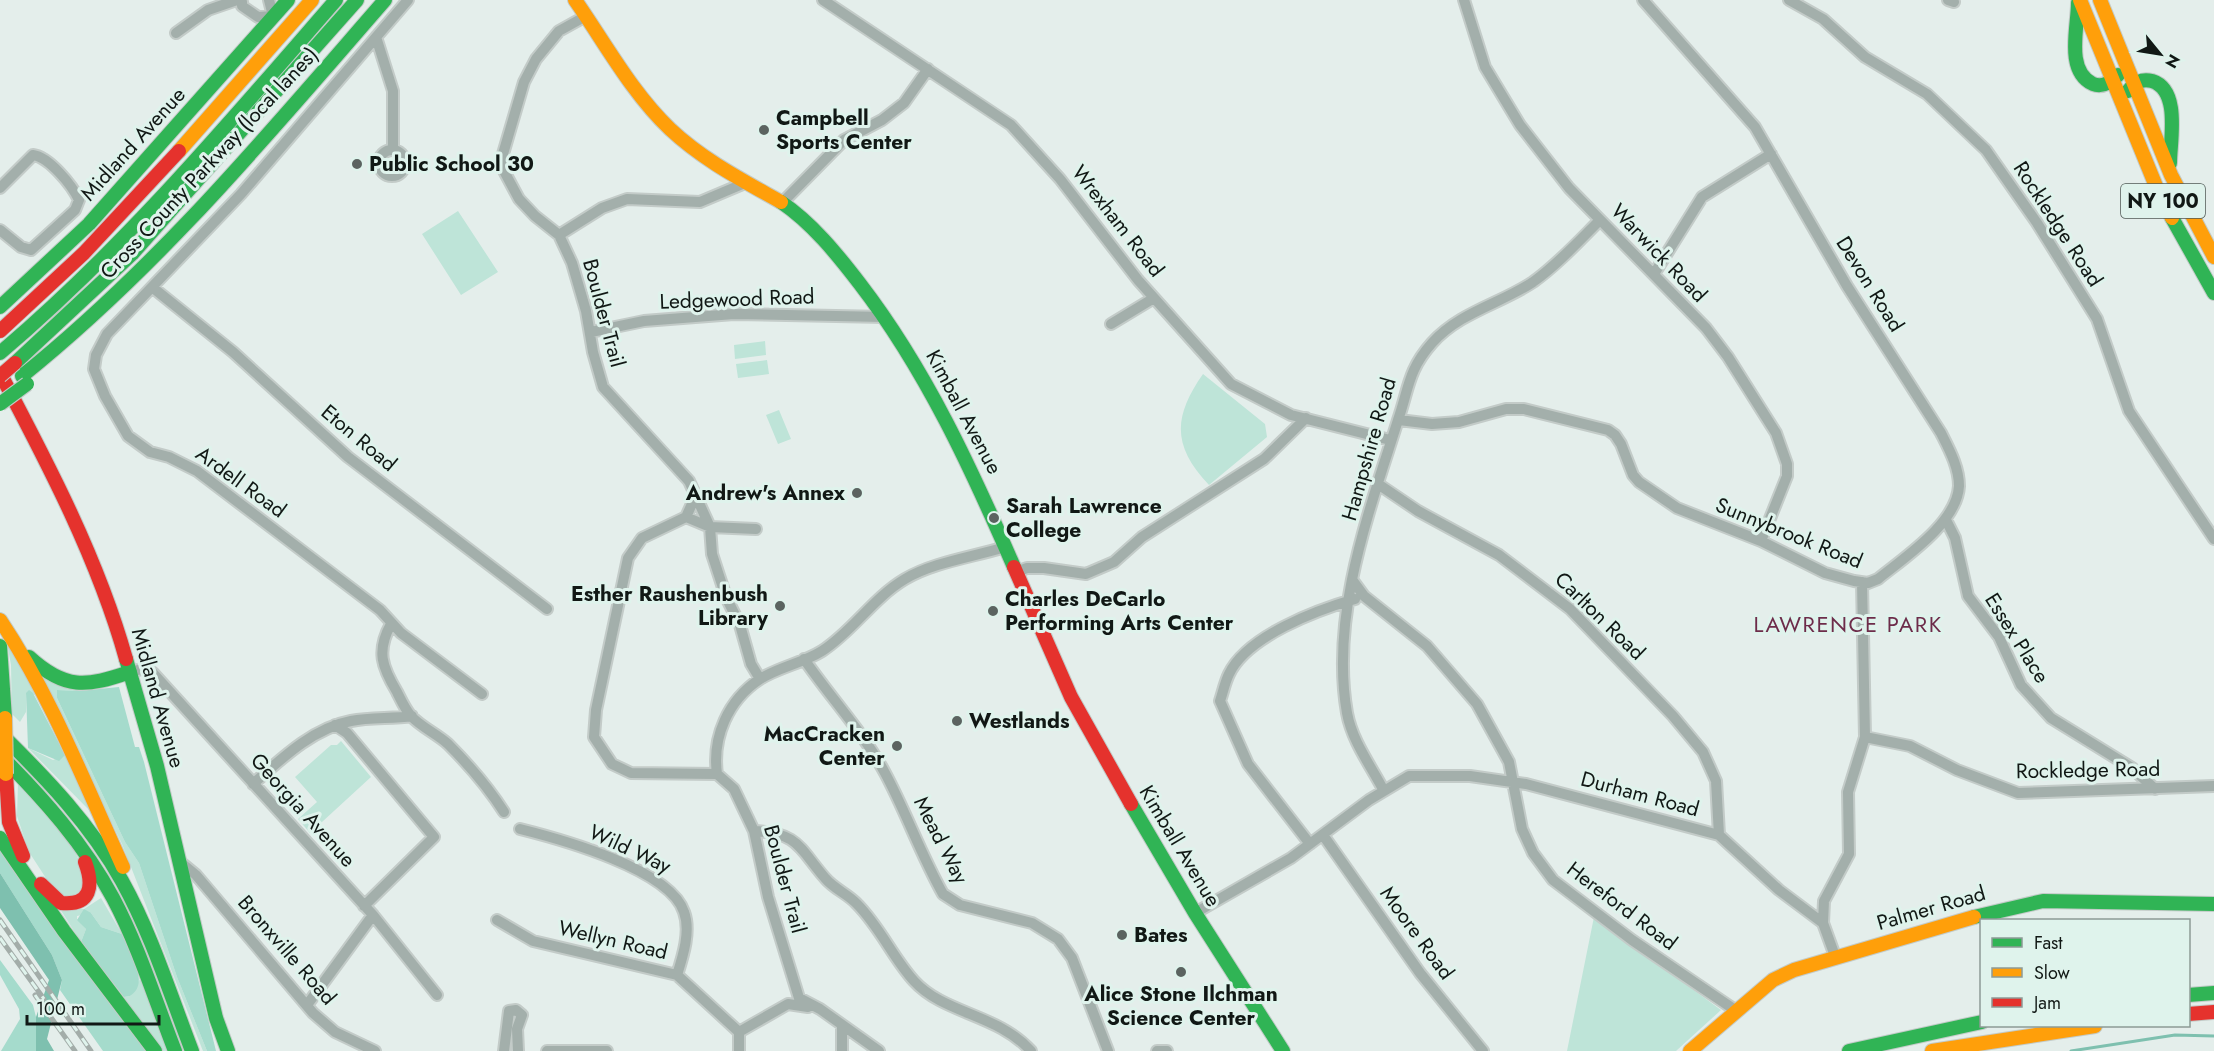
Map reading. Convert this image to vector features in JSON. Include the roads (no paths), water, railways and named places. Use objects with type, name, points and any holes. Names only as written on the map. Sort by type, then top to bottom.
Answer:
[{"type":"main road","name":"Midland Avenue","points":[[0,307],[89,224],[288,0]]},
{"type":"main road","name":"Cross County Parkway (local lanes)","points":[[0,331],[87,252],[131,206],[312,0]]},
{"type":"main road","points":[[3,351],[68,295],[122,242],[336,0]]},
{"type":"main road","points":[[0,374],[15,363],[132,254],[357,0]]},
{"type":"main road","name":"Cross County Parkway (local lanes)","points":[[25,380],[80,341],[140,282],[185,234],[213,196],[385,0]]},
{"type":"main road","name":"Kimball Avenue","points":[[575,0],[650,108],[671,130],[711,163],[782,203],[839,256],[885,317],[915,362],[956,439],[1071,697],[1111,771],[1195,913],[1282,1051]]},
{"type":"main road","points":[[2079,0],[2078,70],[2085,79],[2097,85],[2113,81],[2121,70],[2123,57]]},
{"type":"main road","name":"NY 100","points":[[2079,0],[2164,203],[2214,293]]},
{"type":"main road","name":"NY 100","points":[[2100,0],[2171,176],[2214,257]]},
{"type":"main road","points":[[2122,105],[2134,84],[2145,80],[2156,81],[2169,94],[2171,176]]},
{"type":"main road","points":[[0,325],[28,307]]},
{"type":"main road","name":"Midland Avenue","points":[[0,374],[29,428],[101,582],[157,766],[216,1018],[228,1051]]},
{"type":"main road","points":[[0,391],[25,380]]},
{"type":"main road","points":[[0,404],[25,380]]},
{"type":"main road","points":[[0,620],[16,644],[80,768],[118,854],[192,1051]]},
{"type":"main road","points":[[16,644],[45,672],[69,684],[91,684],[130,672]]},
{"type":"main road","points":[[0,646],[9,822],[20,852],[51,897],[61,903],[72,904],[85,898],[91,880],[70,830]]},
{"type":"main road","points":[[0,733],[46,779],[79,817],[114,868],[142,922]]},
{"type":"main road","points":[[0,755],[40,795],[70,830],[97,871],[127,926],[175,1051]]},
{"type":"main road","points":[[0,838],[64,931],[155,1051]]},
{"type":"main road","name":"Palmer Road","points":[[1690,1051],[1735,1010],[1773,980],[1835,956],[2036,901],[2214,904]]},
{"type":"main road","points":[[2190,995],[2214,993]]},
{"type":"main road","points":[[2190,1014],[2214,1012]]},
{"type":"main road","points":[[1849,1051],[1980,1022]]},
{"type":"main road","points":[[1932,1051],[2001,1038],[2087,1027]]},
{"type":"street","points":[[176,33],[208,10],[240,1],[253,10],[258,17],[273,16],[269,0]]},
{"type":"street","name":"Ardell Road","points":[[408,0],[217,220],[107,334],[96,355],[94,369],[98,381],[128,436],[150,452],[169,457],[197,471],[380,610],[391,624],[482,694]]},
{"type":"street","name":"Wrexham Road","points":[[823,0],[885,44],[928,69],[1011,125],[1030,144],[1154,298],[1231,384],[1282,410],[1390,440]]},
{"type":"street","name":"Warwick Road","points":[[1464,0],[1485,67],[1497,90],[1550,165],[1600,220],[1706,328],[1728,357],[1776,433],[1787,464],[1786,476],[1761,541]]},
{"type":"street","name":"Devon Road","points":[[1643,0],[1712,82],[1755,127],[1847,286],[1929,414],[1952,456],[1959,486],[1955,503],[1946,519],[1878,579],[1862,582]]},
{"type":"street","name":"Rockledge Road","points":[[1789,0],[1823,19],[1865,57],[1927,94],[1986,150],[2037,223],[2097,320],[2129,411],[2214,539]]},
{"type":"street","name":"Boulder Trail","points":[[586,16],[559,31],[536,59],[524,81],[503,154],[504,171],[519,199],[535,216],[559,235],[572,263],[603,387],[689,481],[710,527],[712,554],[726,597],[740,625],[751,664],[760,679],[744,692],[721,725],[714,757],[717,774],[734,789],[754,831],[768,897],[796,992],[807,1004],[820,1009],[879,1051]]},
{"type":"street","points":[[376,37],[393,91],[393,150]]},
{"type":"street","points":[[782,203],[844,140],[882,120],[904,103],[928,69]]},
{"type":"street","points":[[1654,274],[1702,197],[1771,153]]},
{"type":"street","points":[[0,188],[33,155],[49,163],[76,195],[78,205],[31,250],[21,247],[0,230]]},
{"type":"street","points":[[559,235],[602,208],[627,199],[700,202],[745,183]]},
{"type":"street","points":[[75,210],[89,224]]},
{"type":"street","name":"Hampshire Road","points":[[1384,791],[1351,730],[1347,711],[1344,655],[1353,581],[1390,440],[1399,420],[1406,385],[1415,366],[1432,343],[1475,310],[1509,296],[1535,280],[1600,220]]},
{"type":"street","name":"Eton Road","points":[[152,287],[233,352],[348,457],[547,609]]},
{"type":"street","points":[[1111,324],[1154,298]]},
{"type":"street","name":"Ledgewood Road","points":[[591,332],[644,321],[734,314],[885,317]]},
{"type":"street","name":"Sunnybrook Road","points":[[1399,420],[1432,424],[1458,422],[1506,409],[1524,409],[1608,430],[1621,444],[1633,475],[1639,482],[1677,508],[1761,541],[1825,573],[1862,582],[1865,737],[1848,792],[1849,854],[1824,900],[1823,923]]},
{"type":"street","points":[[1016,572],[1036,568],[1086,574],[1114,562],[1142,537],[1264,459],[1306,418]]},
{"type":"street","name":"Carlton Road","points":[[1378,484],[1418,511],[1500,555],[1570,609],[1673,716],[1703,752],[1716,781],[1719,835]]},
{"type":"street","points":[[696,495],[686,518],[642,538],[628,558],[593,730],[608,759],[623,771],[640,774],[717,774]]},
{"type":"street","points":[[686,518],[710,527],[756,529]]},
{"type":"street","name":"Essex Place","points":[[1946,519],[1955,538],[1968,596],[1999,637],[2021,685],[2051,718],[2132,768],[2155,789]]},
{"type":"street","points":[[760,679],[821,651],[847,631],[870,606],[905,579],[927,569],[1005,547]]},
{"type":"street","name":"Hereford Road","points":[[1353,581],[1364,596],[1407,628],[1455,676],[1477,704],[1499,740],[1509,762],[1522,829],[1533,853],[1553,880],[1632,940],[1735,1010]]},
{"type":"street","points":[[1310,843],[1248,764],[1220,701],[1229,673],[1245,654],[1304,615],[1364,596]]},
{"type":"street","points":[[391,624],[385,635],[381,657],[384,670],[412,716],[461,758],[492,794],[504,812]]},
{"type":"street","name":"Mead Way","points":[[804,659],[831,698],[867,742],[885,773],[943,894],[960,905],[1032,923],[1058,939],[1072,958],[1108,1051]]},
{"type":"street","name":"Boulder Trail","points":[[744,692],[751,664]]},
{"type":"street","name":"Georgia Avenue","points":[[130,672],[146,668],[153,673],[373,915],[437,994]]},
{"type":"street","points":[[253,784],[295,748],[336,724],[353,720],[412,716]]},
{"type":"street","points":[[336,724],[347,733],[434,837],[364,906]]},
{"type":"street","name":"Rockledge Road","points":[[1865,737],[1910,746],[1957,770],[2018,793],[2214,786]]},
{"type":"street","name":"Durham Road","points":[[1384,791],[1409,776],[1470,776],[1514,782],[1707,831],[1719,835],[1779,890],[1823,923]]},
{"type":"street","points":[[1195,913],[1291,858],[1384,791]]},
{"type":"street","points":[[1707,831],[1719,820]]},
{"type":"street","name":"Wild Way","points":[[520,829],[591,850],[653,878],[670,890],[684,911],[687,923],[677,975]]},
{"type":"street","points":[[754,831],[770,831],[797,842],[827,881],[857,903],[917,984],[934,997],[1000,1026],[1031,1051]]},
{"type":"street","name":"Moore Road","points":[[1323,835],[1420,973],[1483,1051]]},
{"type":"street","name":"Bronxville Road","points":[[179,861],[196,875],[307,1005],[335,1032],[375,1051]]},
{"type":"street","points":[[307,1005],[373,915]]},
{"type":"street","name":"Wellyn Road","points":[[497,920],[533,941],[677,975],[739,1032]]},
{"type":"street","points":[[1823,923],[1835,956]]},
{"type":"street","points":[[739,1051],[739,1032],[788,1004],[820,1009]]},
{"type":"street","points":[[504,1051],[507,1017],[509,1011],[516,1010],[522,1015],[517,1029],[518,1051]]},
{"type":"street","points":[[842,1026],[842,1051]]},
{"type":"street","points":[[547,1051],[607,1051]]},
{"type":"street","points":[[1157,1051],[1167,1051]]},
{"type":"waterway","points":[[2071,1051],[2175,1035],[2214,1036]]},
{"type":"railway","points":[[0,920],[91,1051]]},
{"type":"railway","points":[[0,938],[44,999]]},
{"type":"railway","points":[[35,995],[75,1051]]},
{"type":"place","name":"Campbell Sports Center","points":[[764,130]]},
{"type":"place","name":"Public School 30","points":[[357,164]]},
{"type":"place","name":"Andrew's Annex","points":[[857,493]]},
{"type":"place","name":"Sarah Lawrence College","points":[[994,518]]},
{"type":"place","name":"Esther Raushenbush Library","points":[[780,606]]},
{"type":"place","name":"Charles DeCarlo Performing Arts Center","points":[[993,611]]},
{"type":"place","name":"Westlands","points":[[957,721]]},
{"type":"place","name":"MacCracken Center","points":[[897,746]]},
{"type":"place","name":"Bates","points":[[1122,935]]},
{"type":"place","name":"Alice Stone Ilchman Science Center","points":[[1181,972]]},
{"type":"district","name":"LAWRENCE PARK","points":[[1848,624]]}]
